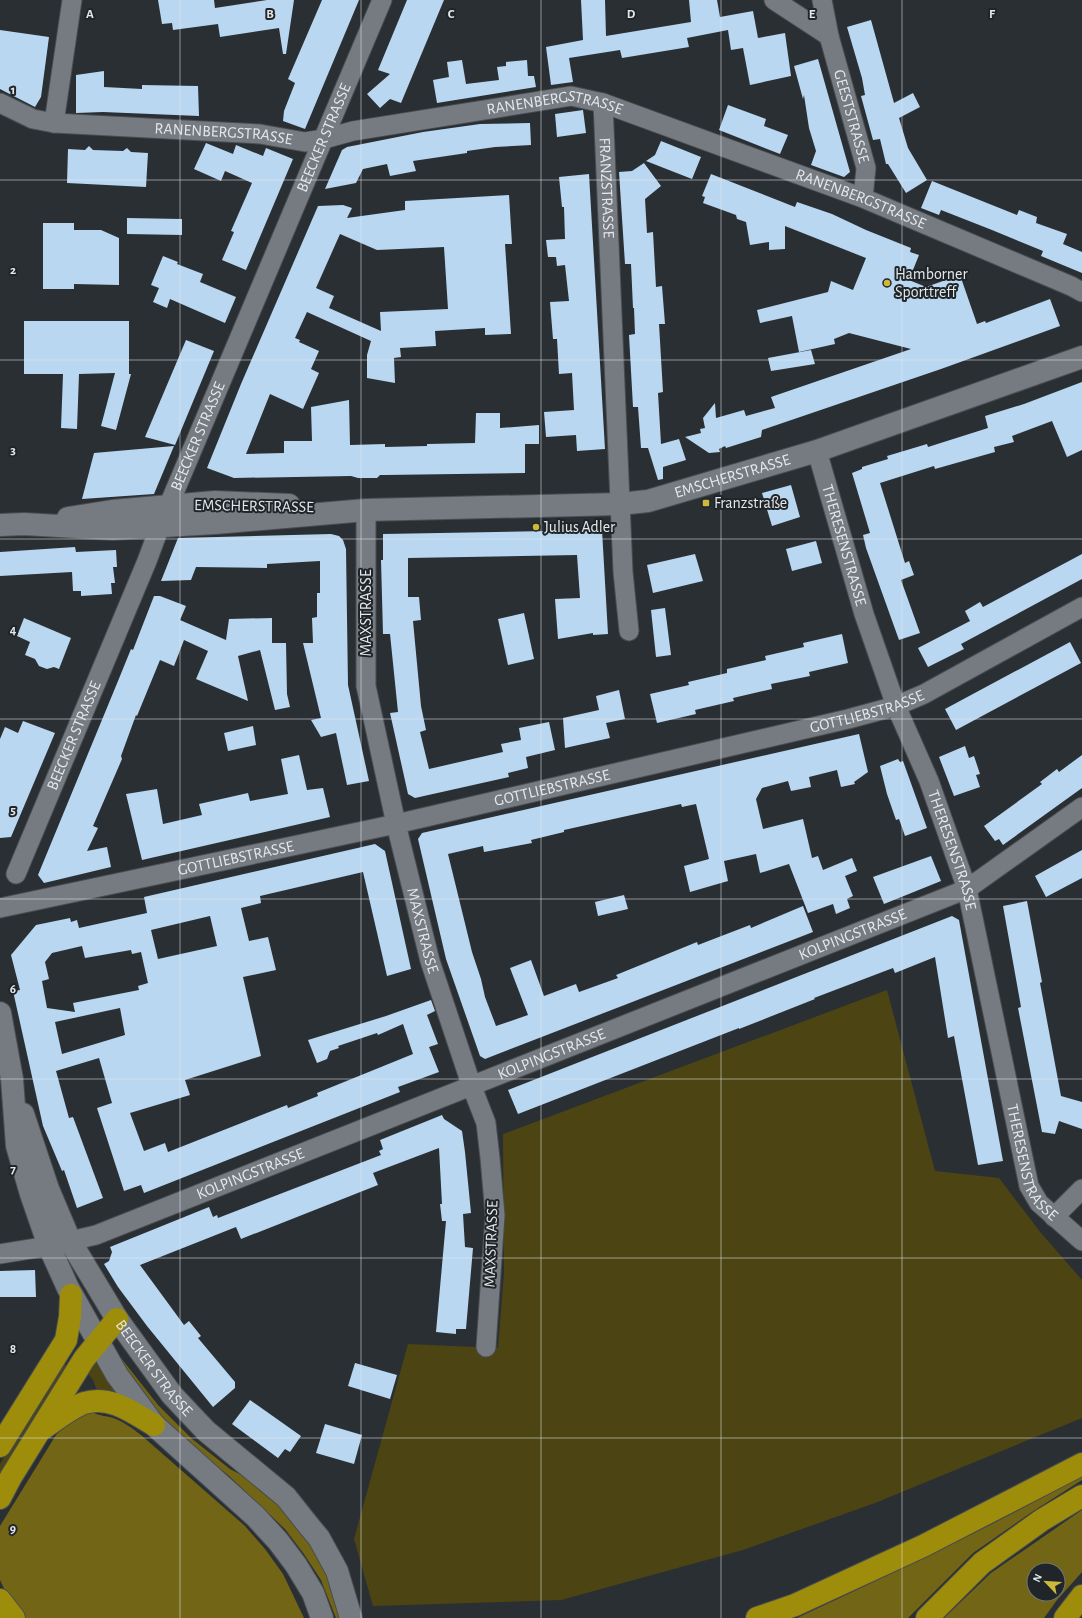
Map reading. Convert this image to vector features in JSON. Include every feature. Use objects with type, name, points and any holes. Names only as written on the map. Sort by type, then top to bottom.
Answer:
[{"type":"highway","points":[[0,1446],[66,1340],[70,1317],[71,1295]]},
{"type":"highway","points":[[66,1340],[94,1334],[117,1319]]},
{"type":"highway","points":[[0,1498],[39,1430],[84,1359],[94,1334]]},
{"type":"highway","points":[[39,1430],[83,1404],[95,1401],[106,1401],[126,1408],[154,1424]]},
{"type":"highway","points":[[757,1618],[795,1605],[923,1546],[1082,1464]]},
{"type":"highway","points":[[927,1618],[982,1563],[1042,1520],[1082,1496]]},
{"type":"highway","points":[[1064,1618],[1082,1596]]},
{"type":"highway","points":[[0,1600],[14,1618]]},
{"type":"street","points":[[54,123],[72,0]]},
{"type":"street","name":"BEECKER STRASSE","points":[[16,874],[160,526],[382,0]]},
{"type":"street","points":[[774,0],[829,36]]},
{"type":"street","name":"GEESTSTRASSE","points":[[822,0],[829,36],[866,168],[863,198]]},
{"type":"street","name":"RANENBERGSTRASSE","points":[[0,102],[33,119],[54,123],[260,134],[305,142],[324,139],[353,131],[571,96],[603,103],[863,198],[1072,286],[1082,292]]},
{"type":"street","name":"FRANZSTRASSE","points":[[603,103],[623,572],[629,631]]},
{"type":"street","name":"EMSCHERSTRASSE","points":[[0,525],[24,524],[108,529],[223,522],[366,510],[620,504],[648,501],[817,451],[1082,357]]},
{"type":"street","name":"THERESENSTRASSE","points":[[817,451],[864,614],[896,706],[929,781],[967,889],[1029,1186],[1039,1203],[1082,1241]]},
{"type":"street","name":"EMSCHERSTRASSE","points":[[24,524],[112,511],[228,502],[366,510]]},
{"type":"street","name":"MAXSTRASSE","points":[[366,510],[366,686],[396,824],[430,962],[486,1123],[494,1215],[486,1346]]},
{"type":"street","name":"GOTTLIEBSTRASSE","points":[[0,908],[396,824],[848,719],[896,706],[924,694],[1082,607]]},
{"type":"street","name":"KOLPINGSTRASSE","points":[[0,1254],[59,1244],[96,1235],[967,889],[1082,807]]},
{"type":"street","name":"BEECKER STRASSE","points":[[0,1013],[12,1079],[17,1146],[31,1194],[59,1244],[117,1319],[172,1395],[206,1431],[286,1497],[319,1538],[337,1571],[352,1618]]},
{"type":"street","points":[[1054,1217],[1082,1189]]},
{"type":"street","name":"BEECKER STRASSE","points":[[59,1244],[71,1295],[117,1375],[154,1424],[255,1516],[278,1540],[296,1565],[313,1593],[322,1618]]},
{"type":"shaded area","points":[[887,990],[935,1171],[999,1178],[1041,1233],[1082,1280],[1082,1418],[875,1503],[743,1550],[561,1600],[373,1606],[354,1539],[408,1344],[498,1348],[504,1273],[503,1134]]},
{"type":"shaded area","points":[[97,1356],[122,1395],[106,1391],[97,1391],[93,1380],[86,1371]]},
{"type":"shaded area","points":[[121,1358],[158,1405],[191,1438],[230,1469],[256,1483],[280,1504],[314,1547],[346,1618],[336,1618],[321,1580],[285,1529],[228,1475],[194,1449],[159,1419],[119,1359]]},
{"type":"shaded area","points":[[62,1363],[67,1366],[0,1473],[0,1464]]},
{"type":"shaded area","points":[[94,1409],[94,1413],[111,1417],[128,1425],[141,1435],[245,1526],[265,1549],[283,1574],[304,1618],[24,1618],[7,1595],[0,1580],[0,1526],[56,1435],[73,1417]]},
{"type":"shaded area","points":[[1082,1476],[1082,1480],[1032,1512],[973,1553],[908,1618],[797,1618],[976,1532]]},
{"type":"shaded area","points":[[1082,1510],[1082,1572],[1066,1590],[1066,1562],[1026,1562],[1026,1602],[1056,1602],[1044,1618],[944,1618],[991,1573]]},
{"type":"building","points":[[158,0],[214,0],[215,8],[267,0],[294,0],[286,54],[283,54],[279,28],[220,37],[218,24],[173,30],[172,23],[162,24]]},
{"type":"building","points":[[322,0],[359,0],[305,129],[283,121],[284,111],[295,83],[288,79]]},
{"type":"building","points":[[407,0],[444,0],[401,103],[390,99],[380,108],[367,94],[390,74],[378,70]]},
{"type":"building","points":[[581,0],[605,0],[606,36],[691,22],[689,0],[717,0],[720,17],[753,11],[758,38],[785,33],[791,76],[750,85],[743,48],[731,50],[728,30],[687,38],[689,47],[622,58],[620,50],[569,58],[573,82],[551,85],[546,47],[583,40]]},
{"type":"building","points":[[871,20],[894,103],[913,93],[920,107],[899,118],[908,148],[927,180],[906,193],[888,164],[886,164],[880,139],[873,140],[861,96],[865,95],[862,78],[847,27]]},
{"type":"building","points":[[0,30],[49,37],[41,97],[35,107],[0,89]]},
{"type":"building","points":[[818,59],[850,172],[844,177],[811,165],[816,151],[809,128],[804,95],[803,99],[794,66]]},
{"type":"building","points":[[462,60],[466,84],[499,80],[497,67],[506,66],[506,62],[527,60],[528,76],[534,76],[536,87],[437,103],[433,80],[449,77],[447,62]]},
{"type":"building","points":[[104,71],[104,87],[142,89],[142,85],[198,86],[199,116],[103,112],[76,113],[76,75]]},
{"type":"building","points":[[728,105],[766,119],[764,126],[788,135],[780,154],[719,130]]},
{"type":"building","points":[[583,110],[586,133],[557,137],[555,114]]},
{"type":"building","points":[[530,123],[531,145],[495,147],[467,151],[467,153],[413,161],[416,171],[390,176],[387,164],[363,169],[356,183],[325,189],[342,150],[347,147],[423,132],[480,124]]},
{"type":"building","points":[[661,141],[701,157],[692,179],[646,161],[655,155]]},
{"type":"building","points":[[206,143],[233,154],[236,145],[263,156],[266,148],[293,159],[246,270],[222,260],[234,232],[231,231],[252,183],[225,171],[221,181],[194,169]]},
{"type":"building","points":[[89,146],[93,150],[123,151],[127,148],[131,152],[148,153],[146,187],[67,183],[68,149],[85,150]]},
{"type":"building","points":[[644,163],[661,186],[645,199],[647,233],[653,232],[656,287],[662,286],[665,324],[659,324],[663,392],[658,393],[661,444],[679,439],[686,460],[663,467],[663,479],[658,480],[648,448],[641,448],[638,407],[633,407],[629,335],[635,334],[634,308],[631,264],[625,264],[619,172],[632,171]]},
{"type":"building","points":[[589,174],[605,449],[577,451],[576,435],[546,437],[544,412],[574,410],[572,373],[559,374],[557,339],[553,339],[550,302],[569,301],[565,265],[557,266],[556,257],[548,257],[546,240],[565,239],[564,207],[562,207],[559,177]]},
{"type":"building","points":[[711,174],[795,207],[797,202],[832,214],[866,230],[911,248],[910,252],[919,255],[909,280],[926,287],[960,275],[977,324],[985,321],[986,323],[1050,299],[1060,326],[941,369],[762,430],[761,437],[726,448],[725,446],[719,449],[720,452],[709,453],[685,437],[701,433],[700,429],[705,428],[703,418],[715,403],[716,418],[744,410],[746,416],[775,408],[771,397],[911,349],[849,333],[834,339],[835,344],[799,352],[792,316],[760,323],[757,310],[828,292],[831,281],[853,290],[866,258],[785,226],[785,249],[769,250],[769,242],[750,245],[746,222],[737,219],[736,215],[703,203],[705,197],[702,196]]},
{"type":"building","points":[[932,181],[1017,215],[1019,210],[1037,217],[1036,223],[1067,234],[1063,244],[1082,252],[1082,273],[1041,256],[1043,251],[992,230],[941,210],[939,215],[921,208]]},
{"type":"building","points":[[509,195],[512,244],[505,244],[511,334],[485,335],[485,328],[435,331],[436,346],[400,348],[401,357],[394,358],[395,383],[367,378],[367,355],[371,341],[307,312],[295,338],[300,340],[299,342],[319,351],[311,369],[319,373],[303,409],[270,394],[246,454],[284,453],[284,441],[312,441],[311,407],[349,400],[350,445],[385,444],[385,447],[475,443],[476,413],[500,413],[500,428],[539,425],[539,444],[525,444],[525,473],[380,475],[377,478],[358,478],[351,476],[234,478],[207,468],[241,384],[318,206],[343,205],[352,208],[347,218],[405,210],[405,201]],"holes":[[[340,234],[377,250],[444,247],[448,309],[380,312],[381,331],[329,308],[334,296],[316,288]]]},
{"type":"building","points":[[127,218],[182,219],[182,235],[127,234]]},
{"type":"building","points":[[43,223],[74,223],[74,230],[101,230],[119,238],[119,285],[74,284],[74,289],[43,289]]},
{"type":"building","points":[[163,256],[178,262],[177,264],[203,274],[200,282],[236,297],[225,323],[170,299],[167,308],[153,302],[159,288],[151,285]]},
{"type":"building","points":[[24,321],[129,321],[129,374],[131,374],[116,430],[101,426],[115,373],[79,374],[77,429],[61,428],[63,374],[24,374]]},
{"type":"building","points":[[186,340],[214,351],[175,445],[145,437]]},
{"type":"building","points":[[811,350],[815,364],[771,371],[768,358]]},
{"type":"building","points":[[1082,382],[1082,450],[1067,457],[1052,421],[1012,436],[1014,442],[994,447],[995,452],[935,469],[934,466],[880,483],[905,563],[909,561],[914,575],[901,580],[920,633],[899,640],[866,548],[863,535],[870,533],[852,473],[862,469],[862,467],[888,459],[887,456],[927,444],[928,447],[988,428],[985,416],[1024,404]]},
{"type":"building","points":[[174,446],[154,494],[82,499],[94,453]]},
{"type":"building","points":[[791,485],[800,517],[772,526],[762,493]]},
{"type":"building","points":[[602,530],[608,634],[593,635],[593,633],[558,639],[555,599],[580,598],[577,555],[408,558],[408,597],[419,597],[421,620],[413,621],[421,706],[426,730],[420,732],[429,769],[503,752],[501,744],[521,740],[519,728],[549,722],[555,750],[526,757],[528,768],[508,773],[509,777],[415,798],[408,794],[390,713],[398,712],[390,634],[383,634],[381,560],[383,560],[383,534]]},
{"type":"building","points":[[331,534],[339,536],[343,540],[346,549],[348,685],[369,781],[347,785],[336,733],[321,737],[311,720],[321,718],[303,643],[313,643],[312,618],[317,617],[317,593],[320,593],[320,561],[267,564],[267,568],[196,567],[191,580],[161,581],[178,538]]},
{"type":"building","points":[[816,541],[822,563],[792,571],[786,549]]},
{"type":"building","points":[[75,547],[76,552],[116,550],[117,567],[113,567],[115,583],[111,583],[112,594],[81,596],[81,591],[73,591],[72,572],[0,576],[0,552]]},
{"type":"building","points":[[695,554],[703,581],[653,593],[647,565]]},
{"type":"building","points":[[1082,554],[1082,579],[961,644],[964,649],[928,667],[918,648],[970,621],[965,611],[980,602],[983,607]]},
{"type":"building","points":[[154,596],[160,596],[186,606],[180,620],[226,640],[229,619],[272,618],[272,643],[286,643],[287,694],[290,707],[275,710],[260,650],[238,656],[248,701],[196,679],[208,651],[184,640],[174,666],[160,660],[137,716],[136,715],[121,756],[122,759],[93,826],[98,828],[87,851],[107,847],[111,867],[44,883],[38,875],[131,649],[133,650]]},
{"type":"building","points":[[665,608],[671,655],[656,657],[651,610]]},
{"type":"building","points":[[524,613],[534,659],[508,665],[498,619]]},
{"type":"building","points":[[24,618],[71,638],[59,669],[54,667],[47,669],[39,666],[35,659],[25,655],[30,642],[17,636]]},
{"type":"building","points":[[842,634],[848,663],[809,672],[810,676],[771,684],[772,689],[733,698],[734,701],[695,710],[696,714],[657,723],[650,694],[689,685],[688,682],[727,673],[727,669],[766,660],[765,656],[804,647],[803,643]]},
{"type":"building","points":[[1070,642],[1081,663],[956,730],[945,709]]},
{"type":"building","points":[[619,690],[625,719],[606,723],[610,738],[565,748],[563,718],[599,710],[596,696]]},
{"type":"building","points":[[23,721],[55,733],[11,837],[0,838],[0,739],[5,727],[18,733]]},
{"type":"building","points":[[253,726],[256,745],[228,751],[224,733]]},
{"type":"building","points":[[859,734],[868,772],[854,782],[855,784],[841,787],[837,770],[809,777],[811,787],[791,791],[788,781],[762,788],[756,799],[763,829],[803,819],[812,858],[818,856],[823,870],[852,858],[857,871],[845,876],[853,896],[847,899],[850,908],[836,914],[833,904],[808,913],[789,864],[760,873],[756,854],[724,861],[728,881],[690,892],[684,866],[709,859],[696,804],[682,807],[681,804],[564,830],[564,832],[531,840],[532,843],[484,852],[483,846],[448,854],[472,952],[485,997],[496,1026],[528,1015],[510,968],[531,960],[544,996],[576,984],[579,992],[618,978],[616,975],[697,942],[698,945],[750,925],[751,928],[803,906],[813,932],[485,1059],[480,1056],[446,959],[418,839],[422,833]]},
{"type":"building","points":[[965,746],[969,758],[974,756],[980,774],[976,775],[980,787],[954,796],[939,757]]},
{"type":"building","points":[[299,755],[307,790],[323,788],[330,817],[142,860],[126,794],[157,789],[163,824],[202,815],[199,804],[248,793],[250,801],[288,794],[281,759]]},
{"type":"building","points":[[1082,755],[1082,788],[1003,845],[999,839],[995,841],[984,826],[1042,784],[1040,782],[1057,769],[1059,772]]},
{"type":"building","points":[[898,759],[900,762],[903,761],[927,828],[905,836],[899,819],[896,820],[887,794],[880,766]]},
{"type":"building","points":[[375,844],[385,851],[411,969],[387,976],[363,872],[260,896],[261,903],[241,908],[249,941],[268,937],[276,970],[243,977],[261,1056],[185,1080],[190,1095],[130,1113],[144,1151],[165,1143],[168,1152],[287,1105],[288,1108],[318,1096],[317,1093],[413,1054],[403,1024],[378,1035],[377,1033],[338,1046],[339,1048],[330,1051],[327,1059],[317,1063],[308,1040],[386,1016],[431,1000],[435,1011],[427,1015],[438,1044],[429,1047],[439,1072],[398,1087],[400,1092],[144,1193],[141,1185],[124,1191],[97,1108],[112,1103],[99,1058],[56,1071],[69,1118],[73,1117],[103,1198],[77,1208],[64,1170],[62,1171],[43,1126],[13,991],[20,990],[11,955],[36,925],[70,918],[71,922],[77,920],[79,928],[147,913],[144,897]],"holes":[[[210,916],[217,946],[158,959],[151,930]],[[82,946],[85,958],[131,950],[132,954],[141,952],[148,983],[138,986],[139,990],[73,1003],[75,1012],[47,1008],[42,981],[49,979],[45,962],[52,953]],[[120,1008],[125,1035],[62,1054],[55,1022]]]},
{"type":"building","points":[[1082,850],[1082,878],[1046,897],[1035,876]]},
{"type":"building","points":[[931,856],[941,881],[884,904],[873,877]]},
{"type":"building","points":[[624,895],[628,909],[598,916],[595,902]]},
{"type":"building","points":[[1027,901],[1042,982],[1040,983],[1061,1096],[1082,1102],[1082,1129],[1059,1121],[1055,1134],[1042,1132],[1018,1008],[1021,1007],[1003,906]]},
{"type":"building","points":[[952,916],[959,920],[1003,1161],[978,1165],[954,1036],[948,1038],[935,957],[895,973],[893,968],[518,1114],[508,1090]]},
{"type":"building","points":[[442,1115],[444,1119],[462,1131],[465,1152],[471,1213],[463,1214],[465,1247],[473,1248],[466,1329],[456,1329],[456,1334],[436,1332],[446,1221],[442,1221],[440,1204],[442,1204],[439,1148],[373,1173],[378,1185],[241,1239],[236,1227],[140,1265],[184,1325],[189,1321],[201,1336],[198,1338],[235,1382],[235,1388],[213,1407],[147,1326],[118,1287],[104,1264],[109,1261],[112,1252],[110,1247],[209,1207],[213,1217],[217,1215],[218,1218],[381,1155],[379,1151],[383,1149],[380,1140]]},
{"type":"building","points":[[35,1270],[36,1297],[0,1297],[0,1271]]},
{"type":"building","points":[[355,1363],[397,1375],[390,1399],[348,1386]]},
{"type":"building","points":[[250,1400],[301,1436],[290,1452],[285,1449],[278,1458],[232,1424]]},
{"type":"building","points":[[325,1424],[362,1435],[354,1464],[316,1453]]},
{"type":"place","name":"Hamborner Sporttreff","points":[[887,283]]},
{"type":"place","name":"Franzstraße","points":[[706,503]]},
{"type":"place","name":"Julius Adler","points":[[536,527]]}]
